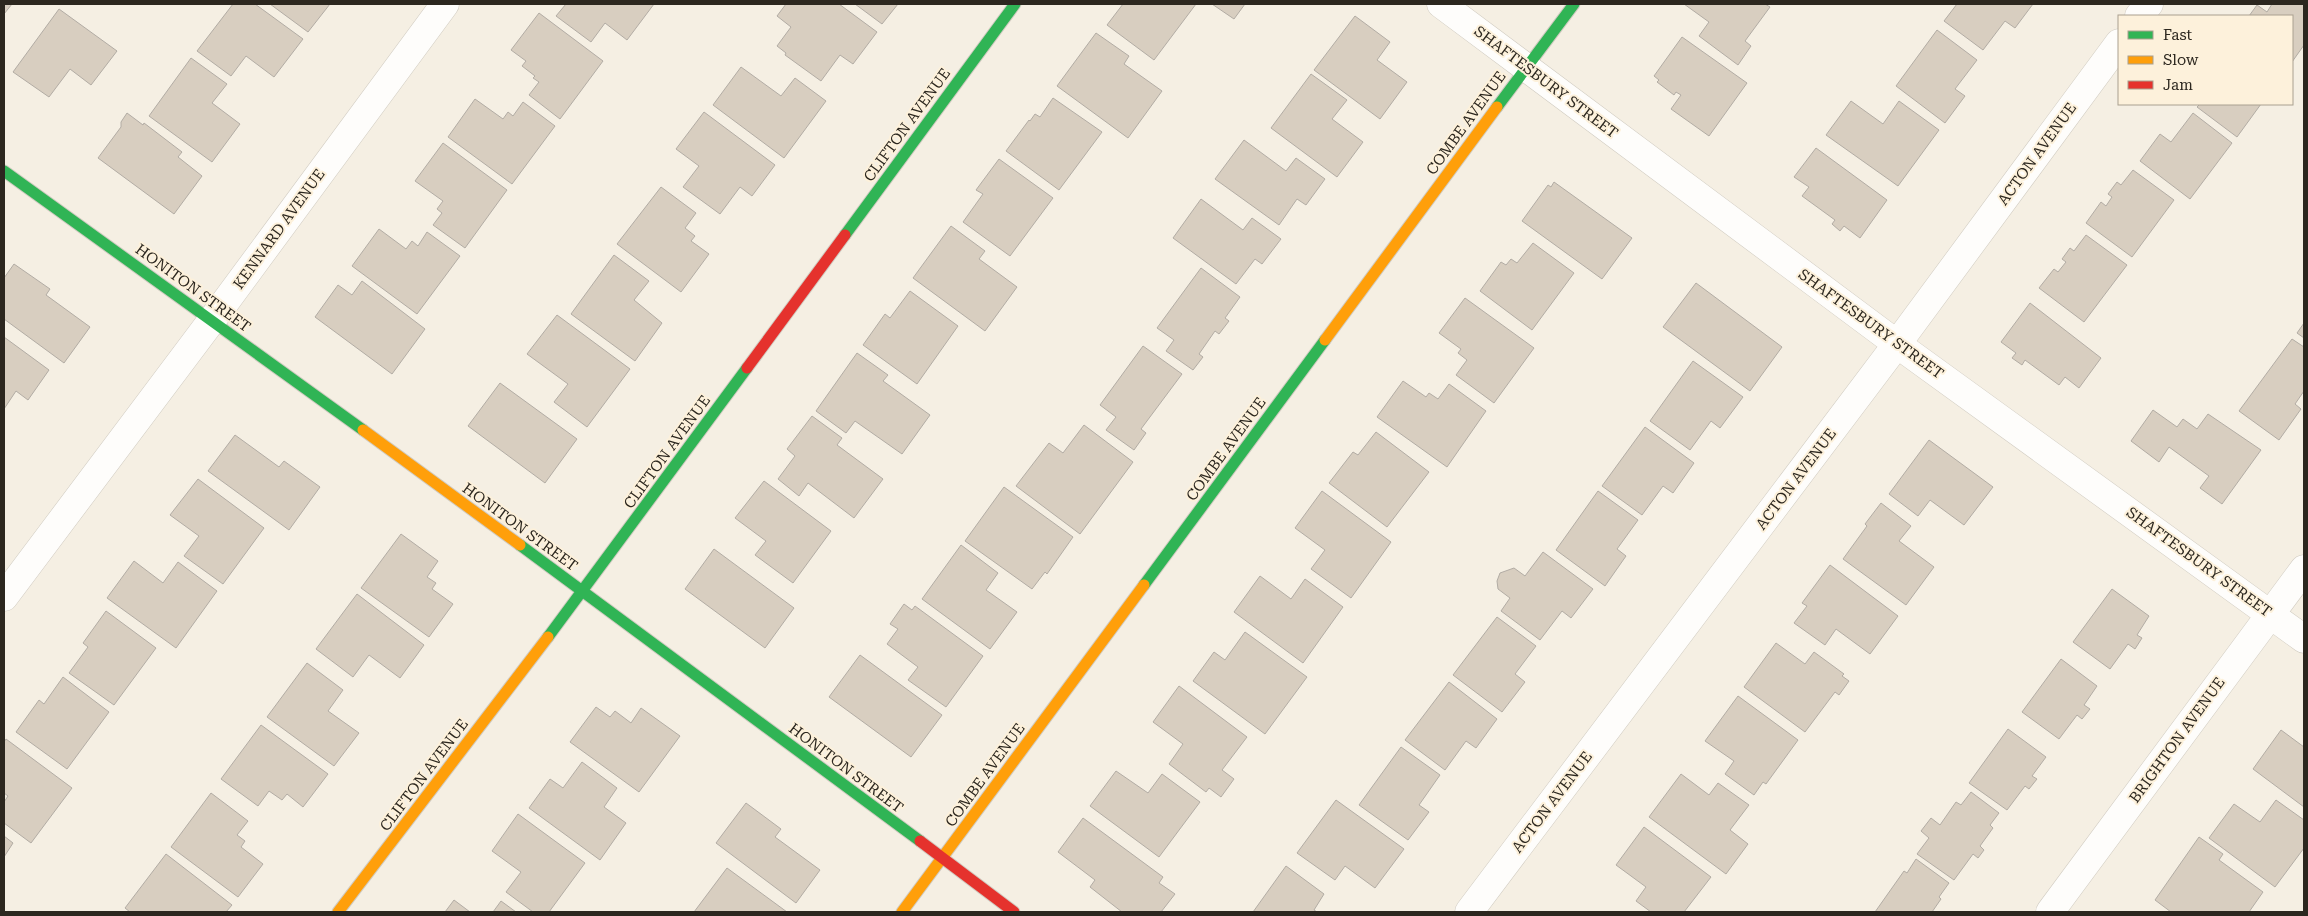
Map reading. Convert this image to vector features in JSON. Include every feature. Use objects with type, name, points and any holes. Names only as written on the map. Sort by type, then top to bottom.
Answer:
[{"type":"street","name":"KENNARD AVENUE","points":[[4,597],[212,320],[445,4]]},
{"type":"street","name":"CLIFTON AVENUE","points":[[338,912],[583,591],[1015,4]]},
{"type":"street","name":"SHAFTESBURY STREET","points":[[1441,4],[1897,344],[2271,613],[2304,639]]},
{"type":"street","name":"COMBE AVENUE","points":[[902,912],[1574,4]]},
{"type":"street","points":[[2140,15],[2149,4]]},
{"type":"street","name":"ACTON AVENUE","points":[[1469,912],[1897,344],[2118,44]]},
{"type":"street","name":"HONITON STREET","points":[[4,171],[212,320],[583,591],[1014,912]]},
{"type":"street","name":"BRIGHTON AVENUE","points":[[2050,912],[2304,569]]},
{"type":"building","points":[[4,4],[12,4],[4,14]]},
{"type":"building","points":[[233,4],[255,4],[303,39],[274,77],[246,56],[231,76],[197,51]]},
{"type":"building","points":[[270,4],[330,4],[308,32]]},
{"type":"building","points":[[566,4],[654,4],[627,40],[605,23],[591,42],[556,16]]},
{"type":"building","points":[[786,4],[839,4],[877,32],[853,64],[840,55],[821,81],[785,55],[786,53],[777,46],[791,27],[777,16]]},
{"type":"building","points":[[855,4],[898,4],[882,24]]},
{"type":"building","points":[[1123,4],[1196,4],[1154,60],[1107,25]]},
{"type":"building","points":[[1212,4],[1245,4],[1234,19]]},
{"type":"building","points":[[1684,4],[1765,4],[1770,7],[1745,41],[1751,46],[1738,65],[1699,36],[1709,22]]},
{"type":"building","points":[[1957,4],[2033,4],[2015,28],[2005,21],[1983,50],[1944,21]]},
{"type":"building","points":[[2272,4],[2304,4],[2304,45],[2293,61],[2293,15],[2250,15],[2257,5],[2267,12]]},
{"type":"building","points":[[59,9],[117,51],[91,85],[70,69],[49,97],[13,72]]},
{"type":"building","points":[[539,13],[603,61],[560,119],[529,95],[539,82],[533,78],[535,76],[522,66],[526,61],[511,50]]},
{"type":"building","points":[[1355,16],[1390,42],[1377,60],[1407,82],[1380,119],[1314,70]]},
{"type":"building","points":[[1937,30],[1977,60],[1955,89],[1965,96],[1945,123],[1896,86]]},
{"type":"building","points":[[1096,33],[1129,56],[1124,64],[1162,91],[1128,138],[1057,86]]},
{"type":"building","points":[[1682,37],[1747,83],[1709,136],[1671,109],[1681,95],[1676,92],[1674,95],[1657,82],[1659,80],[1654,76]]},
{"type":"building","points":[[191,58],[227,84],[212,103],[240,124],[212,162],[149,116]]},
{"type":"building","points":[[741,67],[781,96],[795,78],[826,101],[784,158],[713,105]]},
{"type":"building","points":[[1311,74],[1347,100],[1332,119],[1363,142],[1337,177],[1271,128]]},
{"type":"building","points":[[1053,98],[1102,132],[1059,190],[1006,151],[1029,120],[1035,114],[1040,117]]},
{"type":"building","points":[[475,99],[503,119],[508,112],[513,116],[523,102],[555,126],[512,184],[448,137]]},
{"type":"building","points":[[1851,101],[1883,124],[1899,101],[1939,130],[1898,186],[1826,135]]},
{"type":"building","points":[[2199,105],[2260,105],[2237,137],[2197,107]]},
{"type":"building","points":[[704,112],[775,165],[752,196],[740,187],[720,214],[683,187],[699,166],[676,149]]},
{"type":"building","points":[[127,113],[143,125],[144,123],[182,152],[178,157],[202,176],[174,214],[98,158],[121,127],[121,122]]},
{"type":"building","points":[[2193,113],[2232,143],[2190,199],[2140,161],[2160,134],[2171,142]]},
{"type":"building","points":[[1244,140],[1286,171],[1296,158],[1325,179],[1306,205],[1297,199],[1279,225],[1215,179]]},
{"type":"building","points":[[443,143],[507,190],[465,248],[433,225],[442,213],[437,209],[443,201],[415,181]]},
{"type":"building","points":[[1816,148],[1887,200],[1860,238],[1844,226],[1840,231],[1832,224],[1835,220],[1802,196],[1809,187],[1794,177]]},
{"type":"building","points":[[999,159],[1053,198],[1010,256],[963,222],[983,194],[976,190]]},
{"type":"building","points":[[2133,170],[2174,200],[2132,257],[2086,223],[2101,202],[2106,206],[2112,197],[2108,194],[2117,182],[2121,185]]},
{"type":"building","points":[[1554,182],[1632,238],[1602,279],[1522,221],[1548,185],[1551,187]]},
{"type":"building","points":[[661,187],[696,213],[685,228],[695,236],[691,241],[709,254],[681,292],[617,244]]},
{"type":"building","points":[[1201,199],[1243,230],[1252,218],[1281,239],[1262,264],[1255,259],[1236,284],[1173,238]]},
{"type":"building","points":[[951,226],[985,251],[979,259],[1017,287],[985,331],[913,278]]},
{"type":"building","points":[[379,229],[406,249],[412,241],[418,246],[427,232],[460,256],[417,314],[352,266]]},
{"type":"building","points":[[2086,235],[2127,265],[2084,322],[2039,288],[2054,269],[2058,272],[2066,262],[2062,259],[2070,248],[2074,251]]},
{"type":"building","points":[[1533,243],[1574,273],[1532,330],[1480,291],[1501,262],[1506,265],[1511,259],[1517,263]]},
{"type":"building","points":[[614,255],[649,281],[634,300],[662,323],[635,361],[571,314]]},
{"type":"building","points":[[14,264],[50,289],[46,295],[90,327],[64,363],[4,319],[4,278]]},
{"type":"building","points":[[1201,268],[1240,297],[1225,318],[1229,321],[1219,334],[1215,331],[1199,354],[1203,357],[1193,370],[1166,351],[1174,340],[1157,328]]},
{"type":"building","points":[[362,281],[425,329],[392,374],[315,317],[338,285],[352,295]]},
{"type":"building","points":[[1696,283],[1782,347],[1750,391],[1663,327]]},
{"type":"building","points":[[910,291],[958,326],[917,384],[863,345],[885,314],[890,318]]},
{"type":"building","points":[[1465,298],[1534,348],[1494,403],[1456,375],[1467,360],[1458,353],[1461,349],[1439,333]]},
{"type":"building","points":[[2030,303],[2101,358],[2079,388],[2065,377],[2059,385],[2025,360],[2022,365],[2012,358],[2016,353],[2001,342]]},
{"type":"building","points":[[557,315],[630,369],[587,427],[554,402],[568,384],[527,354]]},
{"type":"building","points":[[2304,323],[2304,338],[2297,333]]},
{"type":"building","points":[[4,337],[49,370],[28,400],[16,391],[4,409]]},
{"type":"building","points":[[2292,339],[2304,347],[2304,391],[2295,404],[2301,409],[2279,440],[2239,411]]},
{"type":"building","points":[[1143,346],[1182,374],[1141,429],[1146,433],[1134,450],[1106,430],[1116,417],[1100,405]]},
{"type":"building","points":[[857,353],[888,375],[883,381],[930,415],[902,454],[855,421],[846,433],[816,411]]},
{"type":"building","points":[[1693,361],[1743,397],[1720,428],[1711,421],[1690,450],[1650,421]]},
{"type":"building","points":[[1403,381],[1426,397],[1429,393],[1438,399],[1449,384],[1486,411],[1447,467],[1377,417]]},
{"type":"building","points":[[500,383],[577,439],[545,483],[468,426]]},
{"type":"building","points":[[2153,410],[2177,427],[2183,419],[2197,429],[2208,414],[2261,450],[2222,504],[2200,488],[2209,476],[2169,447],[2159,462],[2131,441]]},
{"type":"building","points":[[812,416],[842,438],[837,445],[883,479],[854,518],[808,483],[799,496],[778,479],[795,456],[787,449]]},
{"type":"building","points":[[1084,425],[1133,462],[1080,534],[1016,486],[1049,443],[1063,453]]},
{"type":"building","points":[[1645,427],[1694,463],[1673,493],[1663,486],[1642,515],[1602,486]]},
{"type":"building","points":[[1376,432],[1429,472],[1387,527],[1329,483],[1353,452],[1358,455]]},
{"type":"building","points":[[235,435],[279,467],[284,461],[320,487],[289,530],[208,471]]},
{"type":"building","points":[[1929,440],[1993,487],[1964,525],[1930,500],[1918,516],[1889,494]]},
{"type":"building","points":[[198,479],[264,528],[223,584],[184,556],[199,536],[170,515]]},
{"type":"building","points":[[764,481],[831,531],[793,583],[755,555],[766,541],[735,518]]},
{"type":"building","points":[[1004,487],[1073,537],[1047,574],[1045,572],[1032,589],[965,541]]},
{"type":"building","points":[[1322,491],[1391,542],[1351,598],[1311,569],[1325,550],[1295,528]]},
{"type":"building","points":[[1598,491],[1638,520],[1617,549],[1626,556],[1605,586],[1556,550]]},
{"type":"building","points":[[1881,503],[1911,526],[1899,541],[1934,567],[1906,605],[1843,559]]},
{"type":"building","points":[[401,534],[438,561],[427,577],[436,583],[432,589],[453,604],[429,637],[361,588]]},
{"type":"building","points":[[961,545],[998,573],[986,590],[1017,612],[990,649],[922,599]]},
{"type":"building","points":[[714,549],[794,608],[765,648],[685,589]]},
{"type":"building","points":[[1543,552],[1593,589],[1571,618],[1562,611],[1540,640],[1501,611],[1510,598],[1498,589],[1497,581],[1500,573],[1514,568],[1525,576]]},
{"type":"building","points":[[134,561],[163,583],[178,562],[217,591],[176,648],[107,598]]},
{"type":"building","points":[[1830,565],[1898,616],[1870,654],[1836,629],[1825,645],[1794,623],[1807,606],[1802,603]]},
{"type":"building","points":[[1260,576],[1291,599],[1305,579],[1343,607],[1303,663],[1234,612]]},
{"type":"building","points":[[2112,589],[2149,616],[2137,635],[2142,638],[2135,649],[2128,644],[2110,669],[2073,642]]},
{"type":"building","points":[[357,594],[424,645],[400,678],[369,655],[353,677],[316,649]]},
{"type":"building","points":[[904,604],[912,610],[915,606],[983,656],[946,707],[908,680],[918,667],[887,644],[898,629],[890,624]]},
{"type":"building","points":[[106,611],[156,648],[114,705],[69,673],[88,647],[83,643]]},
{"type":"building","points":[[1497,617],[1536,646],[1515,674],[1525,682],[1502,712],[1453,675]]},
{"type":"building","points":[[1245,632],[1307,677],[1265,734],[1193,681],[1214,652],[1225,660]]},
{"type":"building","points":[[1776,643],[1805,664],[1814,652],[1844,674],[1842,676],[1849,681],[1839,695],[1835,692],[1805,732],[1744,687]]},
{"type":"building","points":[[860,655],[942,715],[911,757],[829,697]]},
{"type":"building","points":[[2061,659],[2097,686],[2084,705],[2090,709],[2082,719],[2077,715],[2059,739],[2022,712]]},
{"type":"building","points":[[307,663],[343,690],[328,711],[359,733],[334,766],[267,717]]},
{"type":"building","points":[[63,677],[109,712],[67,769],[16,732],[39,700],[44,704]]},
{"type":"building","points":[[1449,682],[1497,719],[1476,748],[1466,741],[1445,770],[1405,740]]},
{"type":"building","points":[[1179,686],[1247,737],[1222,770],[1234,779],[1221,797],[1209,788],[1206,792],[1169,764],[1183,744],[1153,722]]},
{"type":"building","points":[[1738,696],[1798,740],[1766,784],[1763,782],[1754,795],[1725,774],[1734,761],[1705,741]]},
{"type":"building","points":[[596,707],[610,717],[615,711],[631,723],[641,708],[680,736],[639,792],[570,742]]},
{"type":"building","points":[[261,725],[328,774],[303,807],[287,794],[282,800],[269,791],[258,806],[221,779]]},
{"type":"building","points":[[2008,729],[2046,757],[2032,776],[2037,779],[2029,789],[2025,786],[2007,810],[1969,783]]},
{"type":"building","points":[[2281,730],[2304,747],[2304,807],[2253,769]]},
{"type":"building","points":[[6,739],[72,788],[31,843],[4,823],[4,802],[8,796],[4,793],[4,742]]},
{"type":"building","points":[[1401,747],[1440,775],[1419,805],[1429,812],[1408,840],[1359,805]]},
{"type":"building","points":[[582,762],[617,788],[604,807],[626,823],[600,860],[529,808],[550,779],[563,788]]},
{"type":"building","points":[[1116,771],[1148,793],[1162,774],[1200,802],[1159,857],[1090,806]]},
{"type":"building","points":[[1681,774],[1709,795],[1718,783],[1749,805],[1730,830],[1748,844],[1726,874],[1649,817]]},
{"type":"building","points":[[1971,792],[1999,813],[1990,825],[1993,828],[1980,846],[1984,850],[1978,858],[1973,854],[1954,880],[1917,854],[1929,838],[1921,831],[1931,818],[1940,825],[1956,802],[1961,805]]},
{"type":"building","points":[[211,793],[248,821],[237,835],[245,841],[241,847],[263,864],[238,897],[171,847]]},
{"type":"building","points":[[1336,800],[1404,849],[1375,888],[1345,866],[1335,880],[1297,853]]},
{"type":"building","points":[[2276,800],[2304,820],[2304,848],[2275,887],[2209,838],[2234,804],[2260,822]]},
{"type":"building","points":[[746,803],[781,829],[775,837],[820,870],[796,903],[716,843]]},
{"type":"building","points":[[518,814],[585,863],[549,912],[533,912],[506,892],[521,872],[492,851]]},
{"type":"building","points":[[1083,818],[1163,877],[1159,883],[1175,894],[1161,912],[1122,912],[1090,887],[1095,880],[1058,852]]},
{"type":"building","points":[[1644,827],[1711,877],[1684,912],[1651,912],[1636,901],[1646,887],[1616,865]]},
{"type":"building","points":[[4,836],[13,843],[4,857]]},
{"type":"building","points":[[2199,837],[2223,854],[2219,860],[2263,892],[2249,912],[2171,912],[2155,900]]},
{"type":"building","points":[[166,854],[232,905],[226,912],[130,912],[125,908]]},
{"type":"building","points":[[1916,859],[1949,883],[1939,897],[1941,899],[1932,912],[1875,912],[1904,871],[1907,873]]},
{"type":"building","points":[[1286,866],[1324,894],[1314,910],[1317,912],[1253,912]]},
{"type":"building","points":[[727,868],[787,912],[694,912]]},
{"type":"building","points":[[454,900],[470,912],[445,912]]},
{"type":"building","points":[[501,901],[516,912],[493,912]]},
{"type":"traffic: fast","points":[[845,235],[1015,4]]},
{"type":"traffic: fast","points":[[1497,107],[1574,4]]},
{"type":"traffic: fast","points":[[4,171],[363,430]]},
{"type":"traffic: fast","points":[[1144,585],[1325,340]]},
{"type":"traffic: fast","points":[[548,637],[747,368]]},
{"type":"traffic: fast","points":[[520,545],[920,841]]},
{"type":"traffic: slow","points":[[1325,340],[1497,107]]},
{"type":"traffic: slow","points":[[363,430],[520,545]]},
{"type":"traffic: slow","points":[[902,912],[1144,585]]},
{"type":"traffic: slow","points":[[338,912],[548,637]]},
{"type":"traffic: jam","points":[[747,368],[845,235]]},
{"type":"traffic: jam","points":[[920,841],[1014,912]]}]
